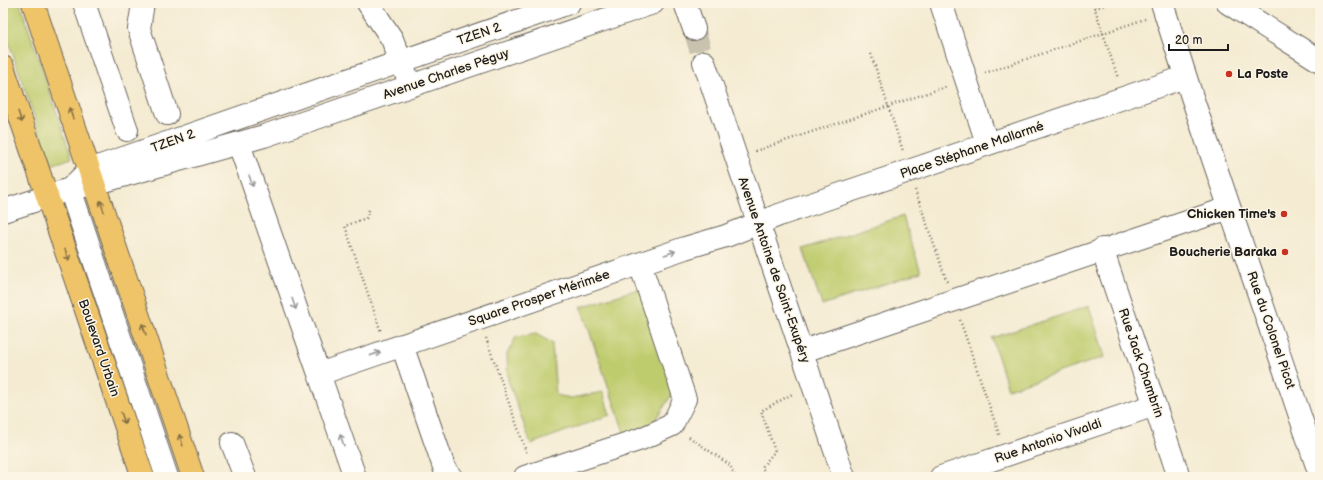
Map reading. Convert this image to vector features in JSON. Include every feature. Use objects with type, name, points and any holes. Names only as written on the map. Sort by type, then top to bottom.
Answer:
[{"type":"main road","points":[[33,3],[193,477]]},
{"type":"main road","name":"Boulevard Urbain","points":[[3,67],[143,477]]},
{"type":"street","points":[[84,3],[127,130]]},
{"type":"street","points":[[143,3],[139,29],[167,114]]},
{"type":"street","points":[[368,3],[392,40],[411,86]]},
{"type":"street","name":"TZEN 2","points":[[91,177],[401,60],[569,3]]},
{"type":"street","name":"Avenue Charles Péguy","points":[[91,177],[239,144],[411,86],[625,7],[653,3]]},
{"type":"street","points":[[685,3],[694,29]]},
{"type":"street","points":[[941,3],[987,143]]},
{"type":"street","name":"Rue du Colonel Picot","points":[[1162,3],[1185,77],[1320,475]]},
{"type":"street","points":[[1228,3],[1320,61]]},
{"type":"street","name":"Avenue Antoine de Saint-Exupéry","points":[[704,62],[803,351],[844,477]]},
{"type":"street","name":"Place Stéphane Mallarmé","points":[[759,223],[987,143],[1185,77]]},
{"type":"street","points":[[239,144],[355,477]]},
{"type":"street","points":[[3,211],[70,189],[91,177]]},
{"type":"street","points":[[70,189],[167,477]]},
{"type":"street","points":[[803,351],[1102,249],[1229,208]]},
{"type":"street","name":"Square Prosper Mérimée","points":[[319,374],[726,236],[759,223]]},
{"type":"street","name":"Rue Jack Chambrin","points":[[1102,249],[1180,477]]},
{"type":"street","points":[[525,477],[641,439],[672,425],[686,398],[640,264]]},
{"type":"street","points":[[402,345],[444,470],[451,477]]},
{"type":"street","name":"Rue Antonio Vivaldi","points":[[941,477],[1155,405]]},
{"type":"street","points":[[232,443],[245,477]]},
{"type":"path","points":[[1093,3],[1125,98]]},
{"type":"path","points":[[1095,8],[1111,3]]},
{"type":"path","points":[[871,54],[909,171],[1006,455]]},
{"type":"path","points":[[767,477],[762,467],[774,451],[761,411],[800,390]]},
{"type":"path","points":[[672,425],[730,465],[735,477]]},
{"type":"green space","points":[[3,3],[20,3],[72,158],[51,165],[3,26]]},
{"type":"green space","points":[[903,216],[921,272],[822,305],[803,249]]},
{"type":"green space","points":[[641,288],[676,388],[653,424],[625,435],[581,307]]},
{"type":"green space","points":[[1089,306],[1105,357],[1008,389],[992,338]]},
{"type":"green space","points":[[536,334],[552,343],[556,395],[571,398],[603,392],[610,415],[531,444],[508,380],[507,354],[516,337]]},
{"type":"tunnel","points":[[694,29],[704,62]]},
{"type":"place","name":"La Poste","points":[[1229,74]]},
{"type":"place","name":"Chicken Time's","points":[[1284,214]]},
{"type":"place","name":"Boucherie Baraka","points":[[1285,252]]}]
